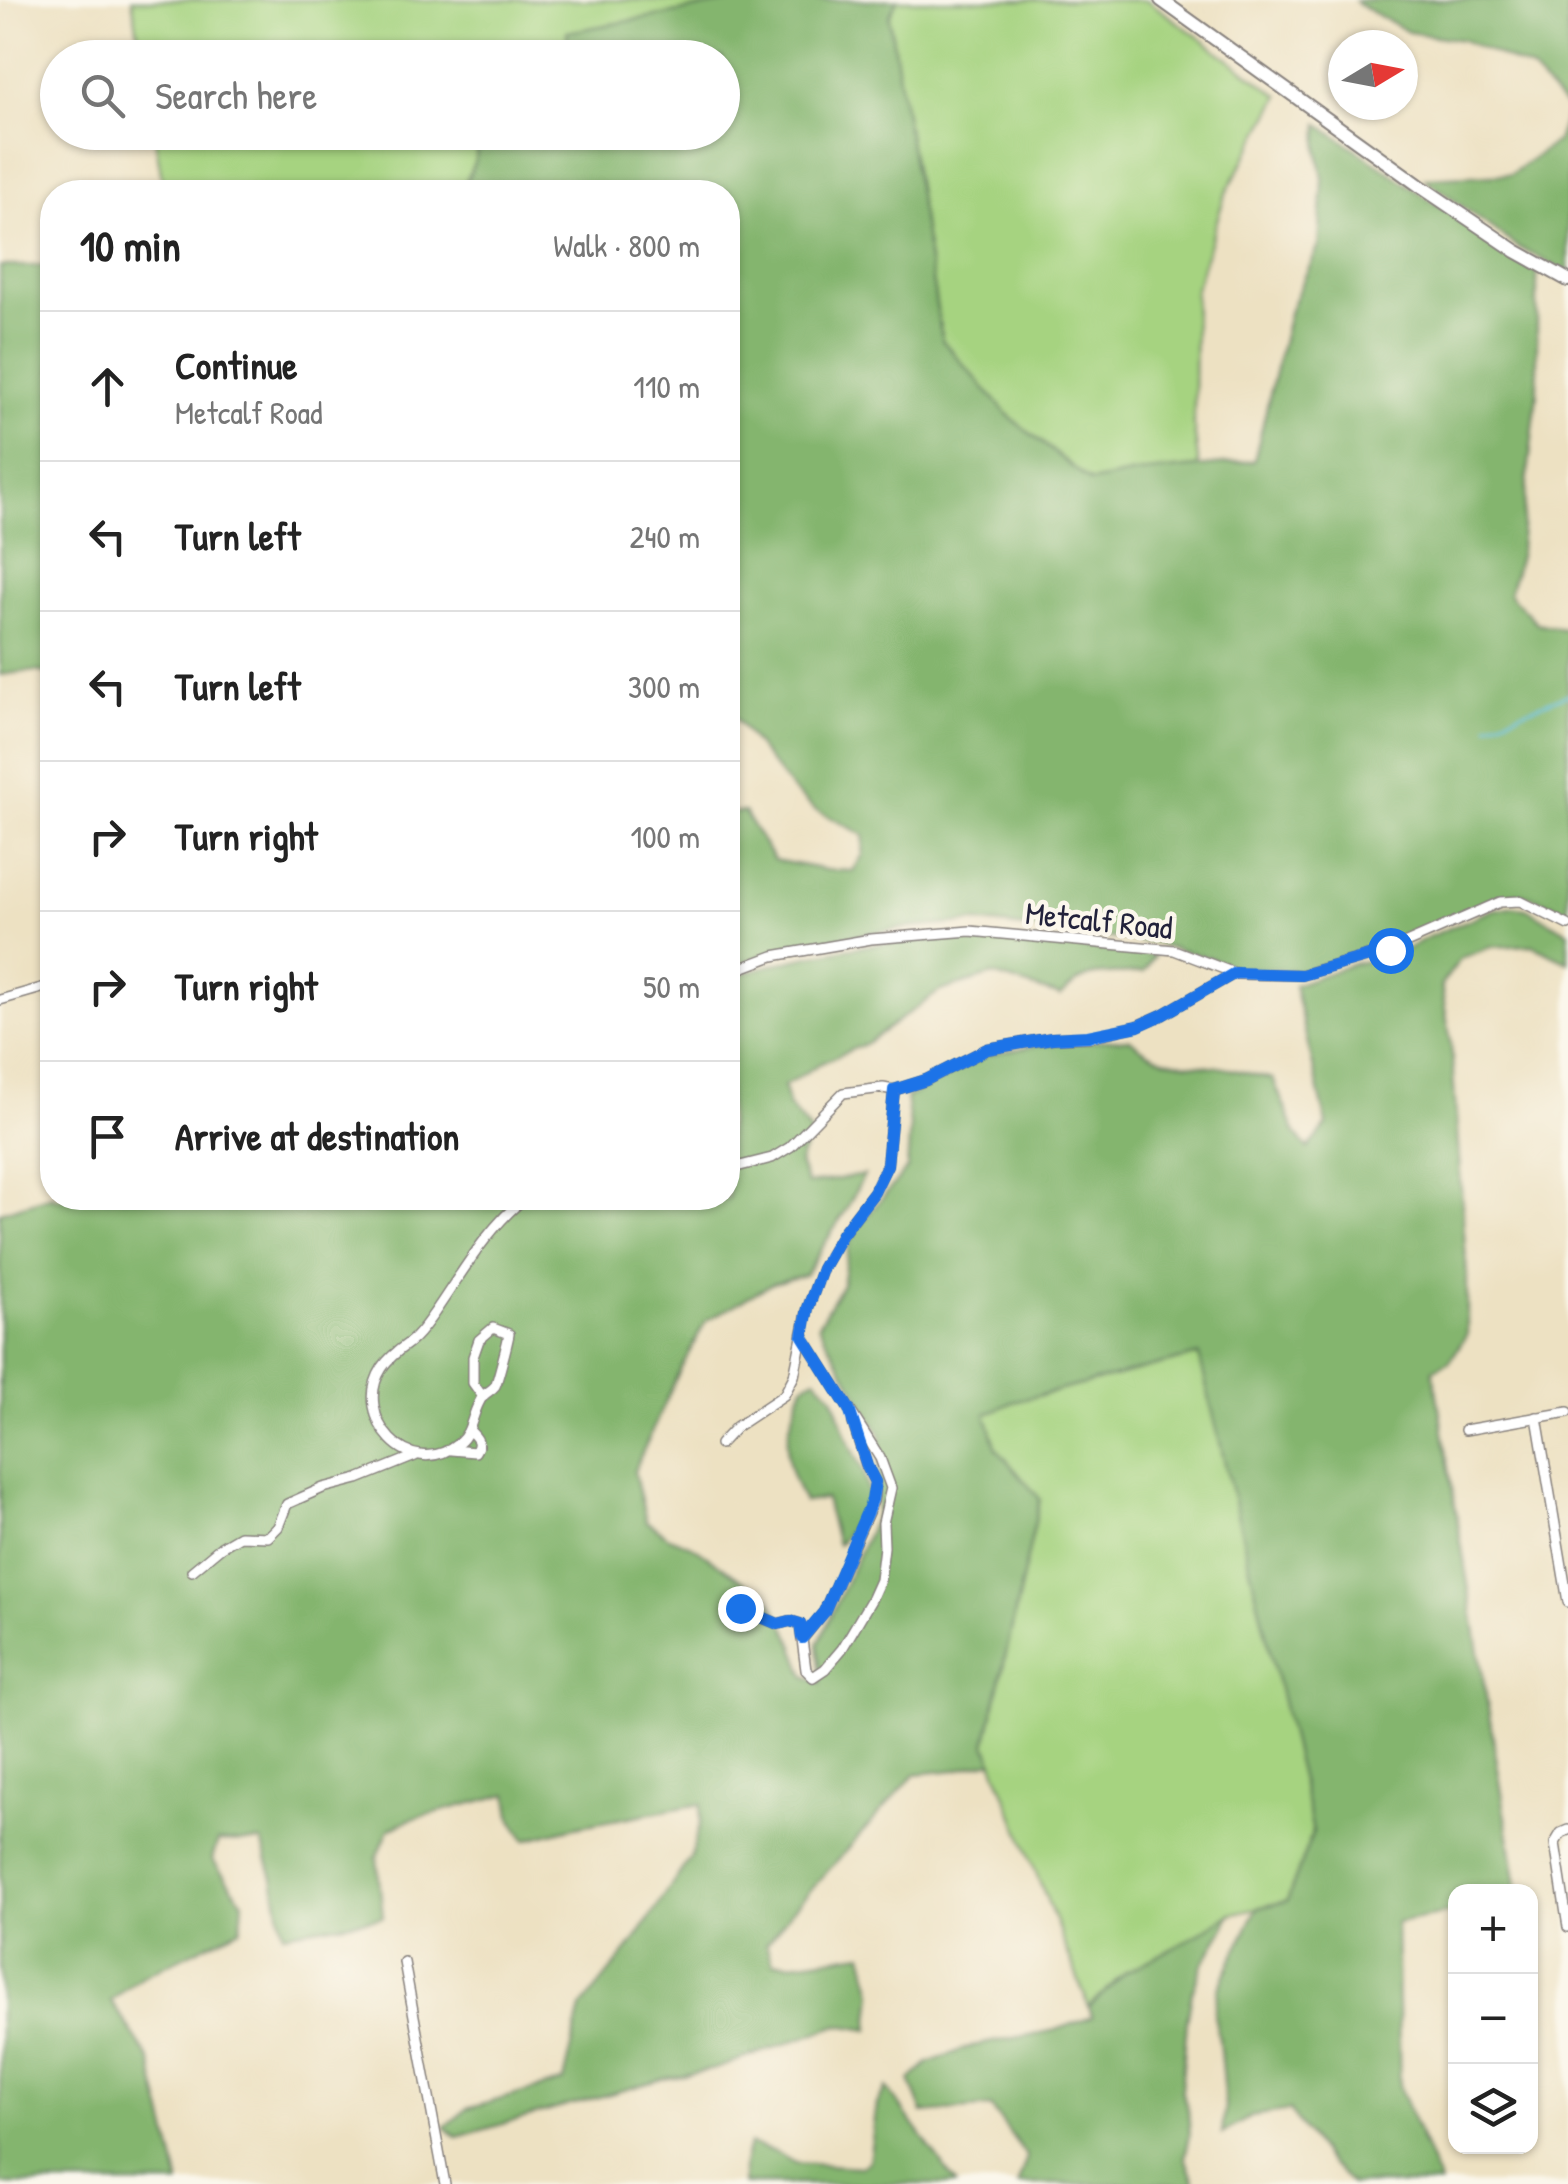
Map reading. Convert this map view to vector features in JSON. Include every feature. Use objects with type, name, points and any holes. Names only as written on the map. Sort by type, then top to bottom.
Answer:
[{"type":"street","points":[[1161,0],[1420,186],[1516,252],[1568,280]]},
{"type":"street","name":"Metcalf Road","points":[[740,968],[773,956],[870,939],[970,932],[1174,950],[1235,973],[1302,975],[1390,950],[1500,902],[1520,901],[1568,925]]},
{"type":"street","points":[[740,1166],[772,1158],[790,1147],[843,1093],[894,1090],[926,1080],[987,1049],[1138,1026],[1235,973]]},
{"type":"street","points":[[0,1000],[40,988]]},
{"type":"street","points":[[720,1444],[736,1426],[784,1394],[794,1376],[808,1308],[822,1269],[842,1234],[874,1192],[887,1165],[894,1090]]},
{"type":"street","points":[[418,1455],[404,1452],[380,1426],[373,1402],[374,1386],[381,1368],[422,1330],[472,1256],[512,1210]]},
{"type":"street","points":[[192,1571],[221,1546],[240,1536],[268,1537],[278,1527],[288,1504],[298,1498],[418,1455],[449,1450],[466,1437],[483,1397],[498,1382],[509,1334],[493,1328],[479,1340],[474,1356],[473,1383],[483,1397]]},
{"type":"street","points":[[740,1608],[778,1624],[800,1624],[806,1670],[813,1677],[842,1649],[880,1580],[882,1523],[891,1488],[880,1458],[803,1336]]},
{"type":"street","points":[[802,1638],[824,1612],[872,1500],[875,1482],[849,1409]]},
{"type":"street","points":[[1465,1430],[1568,1412]]},
{"type":"street","points":[[1537,1417],[1568,1602]]},
{"type":"street","points":[[449,1450],[475,1452],[479,1440],[469,1430]]},
{"type":"street","points":[[1568,1830],[1555,1843],[1568,1927]]},
{"type":"street","points":[[404,1962],[445,2184]]},
{"type":"green space","points":[[132,0],[746,0],[568,32],[568,40],[139,40]]},
{"type":"green space","points":[[746,0],[897,0],[889,17],[942,340],[1011,418],[1091,482],[1136,473],[1254,461],[1290,309],[1319,246],[1323,179],[1319,124],[1537,273],[1537,394],[1519,556],[1509,594],[1537,623],[1568,630],[1568,912],[1518,893],[1497,897],[1388,946],[1303,971],[1235,968],[1152,943],[974,922],[817,941],[740,963],[740,812],[744,812],[774,860],[827,870],[853,871],[863,855],[864,835],[814,809],[792,790],[740,724],[740,180],[467,180],[477,150],[740,150],[740,40],[567,40],[567,32]]},
{"type":"green space","points":[[897,0],[1147,0],[1280,96],[1225,195],[1195,290],[1194,427],[1199,467],[1091,482],[1011,418],[942,340],[889,17]]},
{"type":"green space","points":[[1355,0],[1568,0],[1568,110],[1530,69],[1463,40],[1404,30]]},
{"type":"green space","points":[[1568,110],[1568,273],[1516,246],[1424,178],[1511,174],[1557,141]]},
{"type":"green space","points":[[157,150],[477,150],[466,180],[162,180]]},
{"type":"green space","points":[[0,266],[40,266],[40,672],[0,675]]},
{"type":"green space","points":[[1514,906],[1568,932],[1568,962],[1532,945],[1491,947],[1461,958],[1441,985],[1451,1043],[1467,1275],[1467,1334],[1450,1361],[1433,1370],[1517,1884],[1448,1884],[1448,1913],[1396,1923],[1400,2089],[1440,2184],[1352,2184],[1329,2163],[1289,2110],[1252,2116],[1222,2134],[1225,2106],[1214,2015],[1218,1989],[1257,1908],[1287,1901],[1313,1831],[1199,1355],[1013,1402],[986,1414],[997,1449],[1040,1499],[986,1744],[993,1761],[915,1774],[766,1944],[773,1962],[863,1953],[873,1992],[869,2030],[838,2025],[715,2069],[659,2080],[457,2137],[445,2127],[467,2109],[564,2081],[581,2008],[631,1946],[690,1858],[700,1825],[701,1804],[525,1840],[511,1818],[508,1794],[411,1819],[389,1829],[377,1858],[383,1917],[283,1933],[262,1842],[218,1841],[212,1859],[243,1902],[241,1928],[139,1978],[111,2001],[150,2060],[180,2184],[0,2184],[0,1212],[40,1200],[40,1210],[740,1210],[740,975],[825,953],[925,940],[1013,941],[1154,956],[1144,972],[1091,976],[1061,996],[993,975],[940,991],[867,1043],[819,1064],[784,1086],[788,1105],[811,1133],[799,1163],[807,1184],[864,1175],[805,1275],[773,1283],[706,1321],[634,1471],[646,1521],[669,1537],[694,1547],[770,1599],[805,1676],[821,1683],[818,1644],[876,1515],[881,1436],[818,1325],[842,1284],[849,1244],[859,1225],[907,1169],[910,1125],[906,1098],[985,1056],[1039,1045],[1130,1039],[1162,1059],[1273,1079],[1295,1132],[1308,1149],[1327,1125],[1294,985],[1353,964],[1398,954],[1492,910]]},
{"type":"green space","points":[[1200,1355],[1313,1831],[1287,1901],[1230,1914],[1126,1972],[1089,2007],[986,1745],[1040,1499],[997,1449],[985,1414],[1013,1402]]},
{"type":"green space","points":[[816,1378],[833,1396],[864,1473],[869,1498],[837,1545],[825,1499],[804,1502],[788,1456],[789,1431],[803,1385]]},
{"type":"green space","points":[[1230,1914],[1202,1965],[1187,2022],[1181,2090],[1188,2109],[1190,2136],[1185,2157],[1195,2184],[1018,2184],[1027,2157],[991,2107],[923,2113],[910,2080],[928,2063],[972,2046],[1056,2030],[1092,2017],[1089,2007],[1126,1972]]},
{"type":"green space","points":[[887,2088],[956,2184],[743,2184],[749,2144],[795,2163],[861,2167],[869,2161],[877,2104]]},
{"type":"waterway","points":[[1488,725],[1568,694]]},
{"type":"route","points":[[740,1608],[778,1624],[800,1624],[802,1638],[824,1612],[872,1500],[875,1482],[849,1409],[803,1336],[822,1269],[842,1234],[874,1192],[887,1165],[894,1090],[926,1080],[987,1049],[1138,1026],[1235,973],[1302,975],[1390,950]]}]
